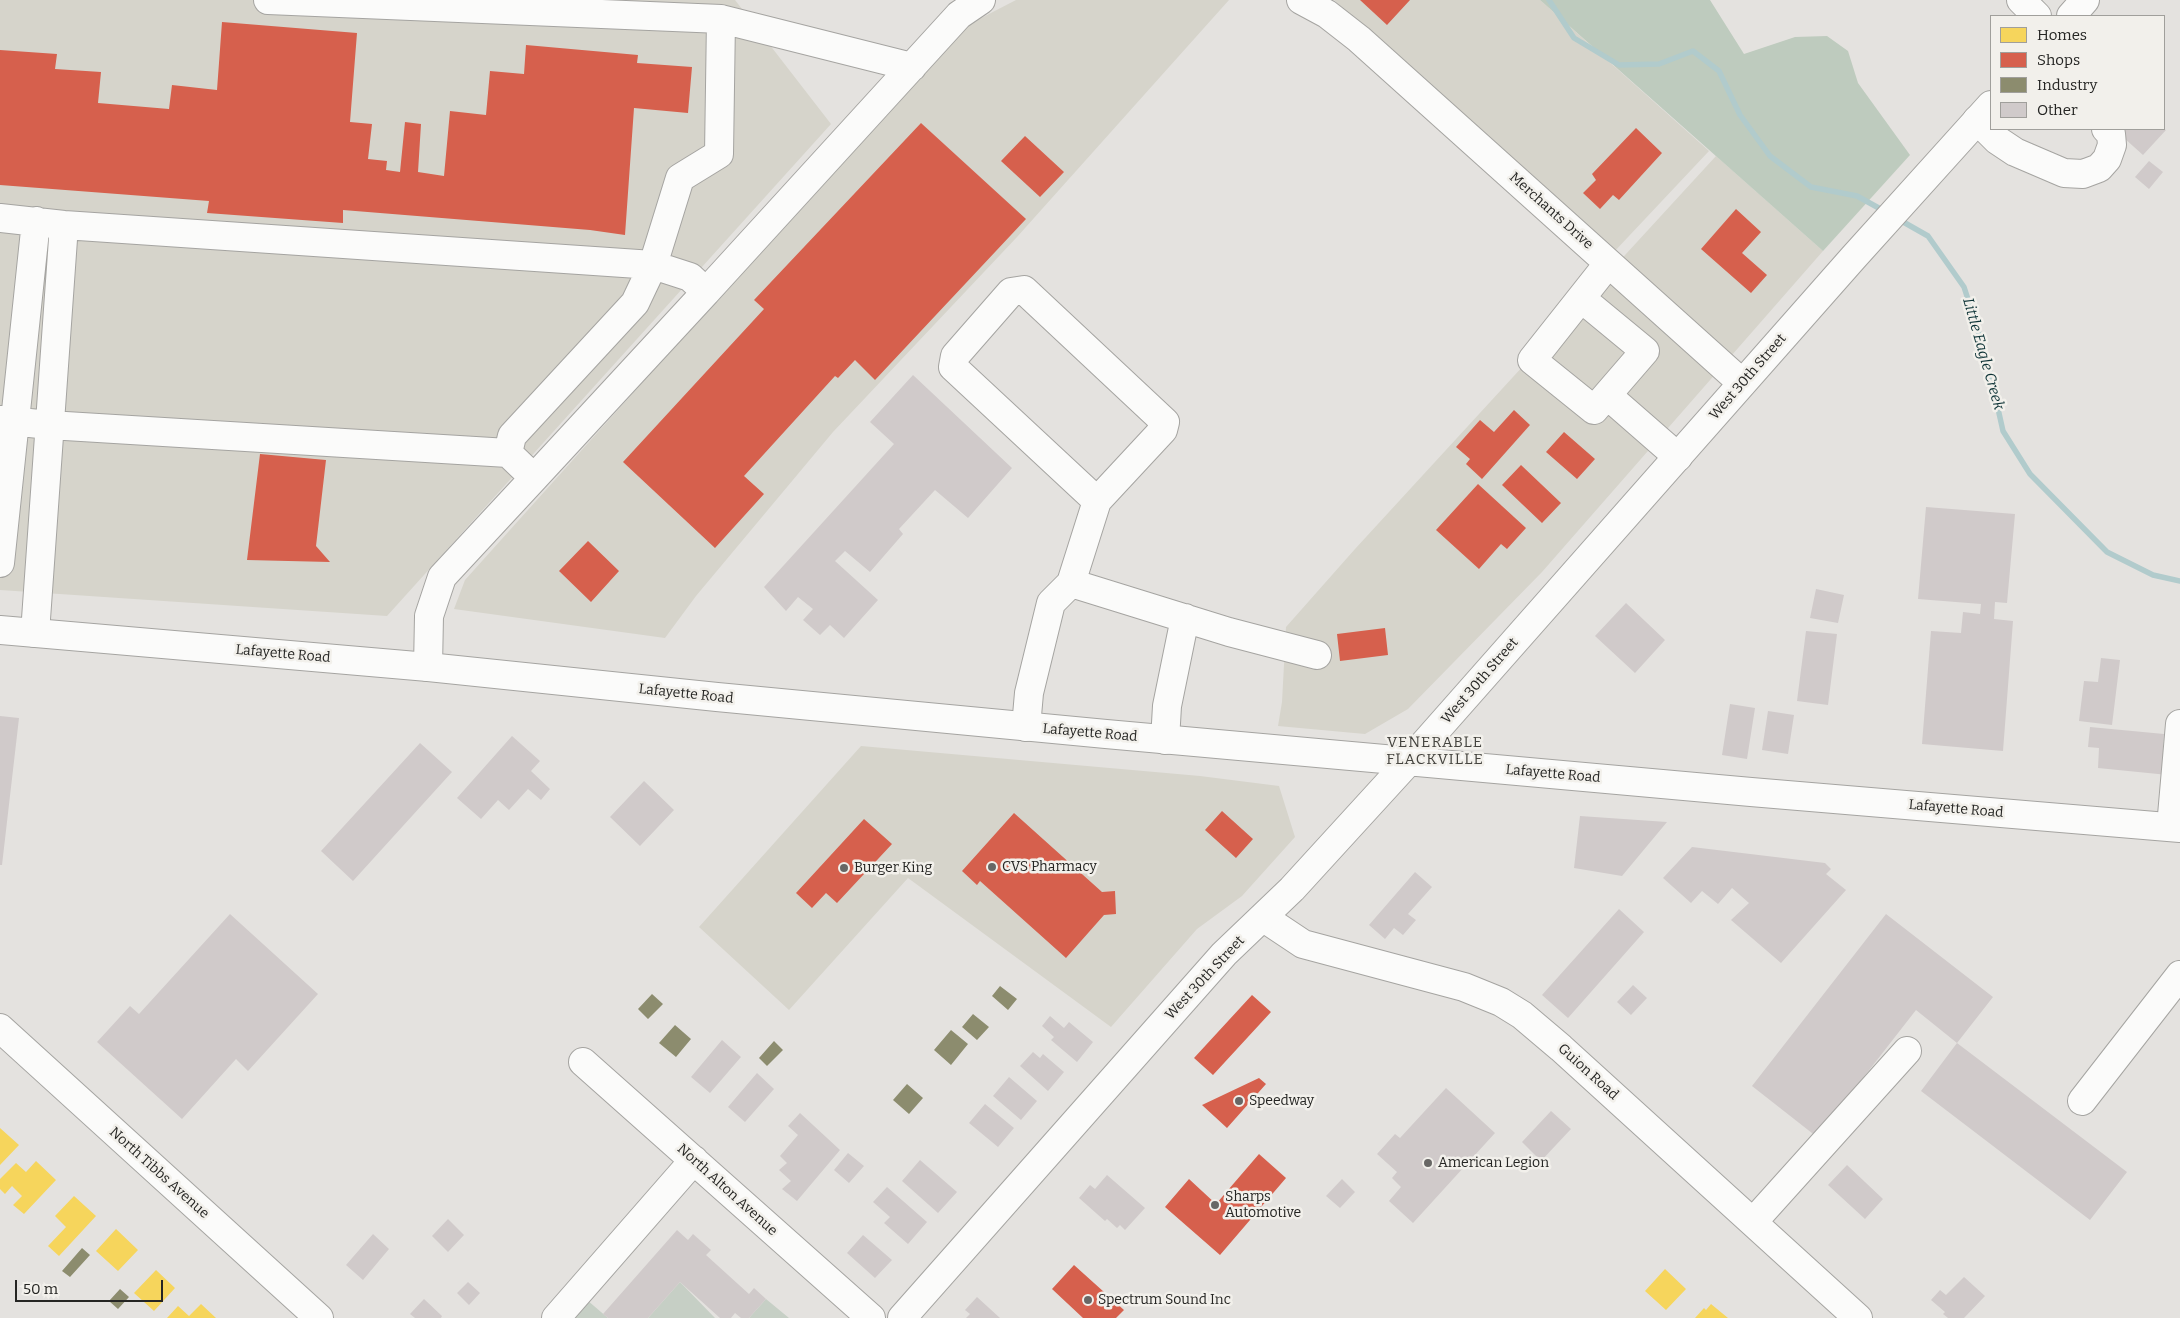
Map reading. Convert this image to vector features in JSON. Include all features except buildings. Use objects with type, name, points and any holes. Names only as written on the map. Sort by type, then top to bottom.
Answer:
[{"type":"main road","points":[[268,0],[721,19],[912,66]]},
{"type":"main road","points":[[428,667],[429,616],[442,577],[959,15],[981,0]]},
{"type":"main road","name":"Merchants Drive","points":[[1301,0],[1326,14],[1359,39],[1742,383]]},
{"type":"main road","points":[[2021,0],[2036,15]]},
{"type":"main road","points":[[2072,15],[2085,0]]},
{"type":"main road","points":[[508,453],[512,436],[635,303],[653,265],[680,178],[718,154],[721,19]]},
{"type":"main road","points":[[1984,112],[1990,125]]},
{"type":"main road","name":"West 30th Street","points":[[902,1318],[1224,954],[1264,918],[1409,761],[1984,112]]},
{"type":"main road","points":[[1992,130],[1997,140],[2015,152],[2064,173],[2084,174],[2099,168],[2107,159],[2112,145],[2111,134],[2107,130]]},
{"type":"main road","points":[[0,218],[64,225],[653,265],[690,277],[706,292]]},
{"type":"main road","points":[[0,563],[8,420],[36,221]]},
{"type":"main road","points":[[34,633],[64,225]]},
{"type":"main road","points":[[1582,299],[1645,351],[1594,410],[1532,360],[1608,264]]},
{"type":"main road","points":[[1026,727],[1028,693],[1051,602],[1071,583],[1097,501],[1163,430],[1164,422],[1024,290],[1011,292],[955,356],[953,367],[1097,501]]},
{"type":"main road","points":[[1607,394],[1678,457]]},
{"type":"main road","points":[[8,420],[49,425],[508,453],[534,478]]},
{"type":"main road","points":[[1071,583],[1185,618],[1317,654]]},
{"type":"main road","points":[[1165,740],[1167,706],[1185,618]]},
{"type":"main road","name":"Lafayette Road","points":[[0,630],[428,667],[716,698],[1165,740],[2176,828]]},
{"type":"main road","points":[[2176,828],[2180,724]]},
{"type":"main road","name":"Guion Road","points":[[1264,918],[1304,944],[1464,987],[1501,1002],[1522,1015],[1561,1048],[1858,1318]]},
{"type":"main road","points":[[2082,1101],[2180,975]]},
{"type":"main road","name":"North Tibbs Avenue","points":[[0,1028],[319,1318]]},
{"type":"main road","points":[[1753,1222],[1907,1051]]},
{"type":"main road","name":"North Alton Avenue","points":[[583,1062],[871,1318]]},
{"type":"main road","points":[[556,1318],[694,1160]]},
{"type":"shaded area","points":[[0,0],[735,0],[831,124],[387,616],[0,590]]},
{"type":"shaded area","points":[[1016,0],[1229,0],[1017,237],[833,432],[696,596],[665,638],[454,609],[465,580],[960,29]]},
{"type":"shaded area","points":[[1334,0],[1540,0],[1709,151],[1613,253]]},
{"type":"shaded area","points":[[1716,156],[1823,251],[1542,572],[1408,709],[1365,734],[1278,726],[1282,702],[1286,627],[1355,549]]},
{"type":"shaded area","points":[[861,746],[1200,776],[1279,786],[1295,837],[1242,896],[1197,929],[1111,1027],[908,878],[789,1010],[699,927]]},
{"type":"shaded area","points":[[680,1282],[715,1318],[648,1318]]},
{"type":"shaded area","points":[[766,1299],[789,1318],[749,1318]]},
{"type":"shaded area","points":[[587,1300],[608,1318],[571,1318]]},
{"type":"green space","points":[[1540,0],[1710,0],[1744,54],[1795,37],[1827,36],[1848,51],[1858,83],[1910,155],[1823,251]]},
{"type":"waterway","name":"Little Eagle Creek","points":[[1549,0],[1574,38],[1619,65],[1659,64],[1693,51],[1719,71],[1740,115],[1770,156],[1811,187],[1857,196],[1886,212]]},
{"type":"waterway","name":"Little Eagle Creek","points":[[1898,219],[1928,236],[1964,287],[1986,355],[2003,431],[2030,474],[2107,552],[2153,575],[2180,581]]},
{"type":"place","name":"CVS Pharmacy","points":[[992,867]]},
{"type":"place","name":"Burger King","points":[[844,868]]},
{"type":"place","name":"Speedway","points":[[1239,1101]]},
{"type":"place","name":"American Legion","points":[[1428,1163]]},
{"type":"place","name":"Sharps Automotive","points":[[1215,1205]]},
{"type":"place","name":"Spectrum Sound Inc","points":[[1088,1300]]},
{"type":"district","name":"VENERABLE FLACKVILLE","points":[[1435,752]]}]
